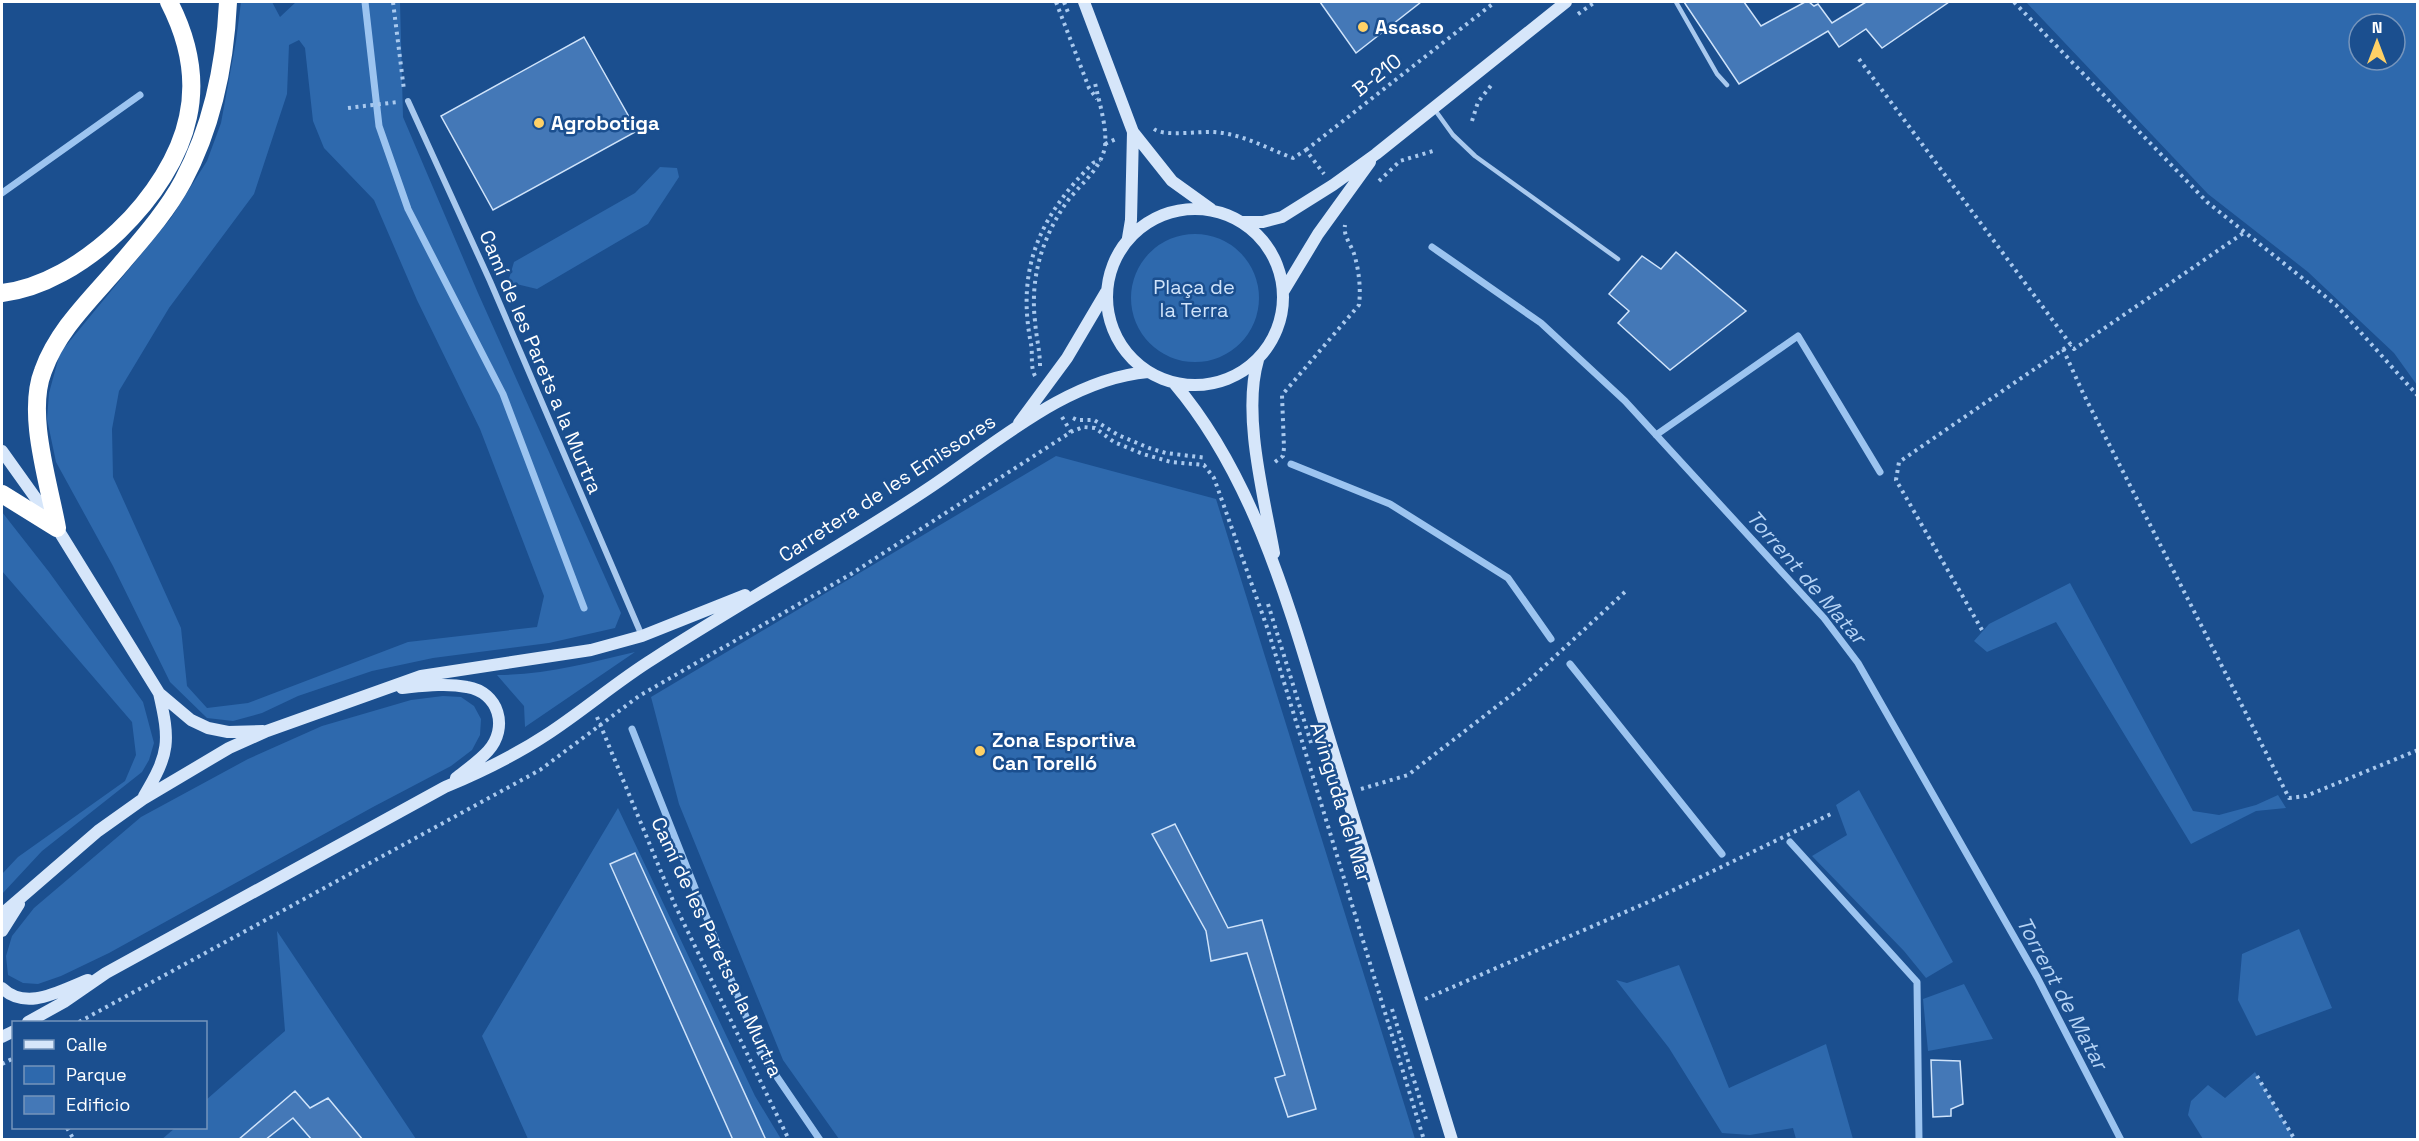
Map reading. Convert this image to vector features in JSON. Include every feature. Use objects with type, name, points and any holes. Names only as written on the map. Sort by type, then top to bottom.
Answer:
[{"type":"highway","points":[[2,293],[50,280],[84,260],[113,237],[153,191],[173,156],[188,118],[191,86],[189,56],[182,27],[169,2]]},
{"type":"highway","points":[[57,528],[37,431],[37,402],[42,371],[70,322],[150,229],[182,183],[207,129],[219,85],[228,2]]},
{"type":"highway","points":[[2,494],[57,528]]},
{"type":"main road","points":[[1084,2],[1133,132],[1172,181],[1212,210],[1242,222],[1261,238],[1271,252],[1281,275],[1283,292],[1281,316],[1276,332],[1258,358],[1244,370],[1220,381],[1193,385],[1174,383],[1148,372],[1129,355],[1114,334],[1108,317],[1106,291]]},
{"type":"main road","points":[[1242,222],[1263,222],[1282,217],[1323,191],[1376,154],[1566,2]]},
{"type":"main road","points":[[1128,239],[1131,220],[1133,132]]},
{"type":"main road","points":[[1283,292],[1318,234],[1376,154]]},
{"type":"main road","points":[[1014,429],[1067,357],[1106,291],[1113,263],[1128,239],[1149,221],[1166,213],[1184,209],[1212,210]]},
{"type":"main road","name":"Avinguda del Mar","points":[[1258,358],[1252,379],[1258,464],[1278,574]]},
{"type":"main road","name":"Carretera de les Emissores","points":[[782,580],[899,508],[1054,404],[1110,379],[1148,372]]},
{"type":"main road","name":"Avinguda del Mar","points":[[1174,383],[1212,434],[1232,469],[1278,574],[1452,1140]]},
{"type":"main road","points":[[2,451],[57,528],[159,693],[191,720],[208,728],[228,732],[267,730]]},
{"type":"main road","points":[[2,914],[98,831],[143,799],[230,748],[267,730],[421,676],[591,650],[642,636],[782,580]]},
{"type":"main road","points":[[31,1021],[106,973],[445,787],[501,763],[548,734],[652,659],[782,580]]},
{"type":"main road","points":[[389,688],[450,685],[470,687],[485,693],[494,702],[500,724],[497,737],[488,751],[445,787]]},
{"type":"main road","points":[[143,799],[167,751],[167,728],[159,693]]},
{"type":"main road","points":[[2,931],[27,893]]},
{"type":"main road","points":[[2,988],[14,998],[28,1000],[44,997],[106,973]]},
{"type":"street","name":"Camí de les Parets a la Murtra","points":[[408,101],[490,281],[642,636]]},
{"type":"lane","points":[[1676,2],[1717,74],[1727,85]]},
{"type":"lane","points":[[1433,108],[1453,135],[1475,156],[1618,259]]},
{"type":"path","points":[[393,2],[405,95],[408,101]]},
{"type":"path","points":[[1056,2],[1089,88],[1098,100]]},
{"type":"path","name":"B-210","points":[[1306,150],[1495,2]]},
{"type":"path","points":[[1576,16],[1595,2]]},
{"type":"path","points":[[2014,2],[2207,202],[2336,305],[2418,396]]},
{"type":"path","points":[[1859,59],[2074,349],[2245,232]]},
{"type":"path","points":[[1472,121],[1478,102],[1495,82]]},
{"type":"path","points":[[1041,370],[1034,306],[1035,288],[1043,247],[1053,224],[1067,202],[1098,168],[1101,159],[1105,144],[1096,85]]},
{"type":"path","points":[[348,108],[384,104]]},
{"type":"path","points":[[1150,125],[1162,133],[1213,132],[1239,136],[1293,158],[1306,150],[1324,175]]},
{"type":"path","points":[[1373,188],[1400,161],[1433,151]]},
{"type":"path","points":[[1039,380],[1032,369],[1033,352],[1027,323],[1026,303],[1036,243],[1060,198],[1093,163],[1101,159]]},
{"type":"path","points":[[1275,462],[1283,456],[1284,448],[1282,395],[1359,305],[1358,269],[1344,234],[1347,217]]},
{"type":"path","points":[[1982,630],[1896,480],[1899,462],[2071,344]]},
{"type":"path","points":[[2063,349],[2083,393],[2289,798],[2306,795],[2418,750]]},
{"type":"path","points":[[1049,445],[1071,432],[1075,419],[1094,420],[1118,435],[1149,448],[1166,453],[1199,456],[1212,461]]},
{"type":"path","points":[[1065,422],[1071,432]]},
{"type":"path","name":"Avinguda del Mar","points":[[1071,432],[1083,427],[1095,428],[1114,442],[1143,454],[1171,462],[1204,465],[1214,478],[1271,640],[1424,1140]]},
{"type":"path","points":[[1346,793],[1408,775],[1522,686],[1626,591]]},
{"type":"path","name":"Avinguda del Mar","points":[[1266,598],[1315,756]]},
{"type":"path","name":"Camí de les Parets a la Murtra","points":[[590,702],[674,903],[789,1140]]},
{"type":"path","points":[[1411,1005],[1653,900],[1833,813]]},
{"type":"path","points":[[1392,1006],[1429,1128]]},
{"type":"path","points":[[2257,1076],[2295,1140]]},
{"type":"green space","points":[[241,2],[272,2],[280,17],[296,2],[400,2],[403,117],[478,293],[621,613],[615,628],[549,643],[433,658],[372,671],[298,696],[262,713],[233,721],[207,718],[170,682],[113,566],[56,462],[47,419],[49,393],[60,353],[171,218],[207,161],[221,123]],"holes":[[[299,40],[305,48],[313,121],[324,148],[374,200],[417,300],[480,429],[544,596],[537,627],[408,642],[248,703],[207,708],[187,686],[181,628],[113,477],[112,429],[119,391],[169,308],[254,194],[287,94],[289,45]]]},
{"type":"green space","points":[[2026,2],[2417,2],[2417,385],[2394,353],[2308,272],[2208,194]]},
{"type":"green space","points":[[660,167],[677,168],[679,177],[648,224],[537,289],[508,282],[514,262],[635,193]]},
{"type":"green space","name":"Plaça de la Terra","points":[[1195,234],[1219,239],[1240,253],[1254,274],[1259,298],[1254,322],[1240,343],[1219,357],[1195,362],[1171,357],[1150,343],[1136,322],[1131,298],[1136,274],[1150,253],[1171,239]]},
{"type":"green space","name":"Zona Esportiva Can Torelló","points":[[1056,456],[1216,499],[1415,1139],[839,1139],[783,1060],[679,804],[651,697]]},
{"type":"green space","points":[[2,512],[49,572],[143,702],[154,743],[149,760],[142,772],[42,851],[2,894],[2,874],[18,857],[125,781],[136,755],[132,722],[2,571]]},
{"type":"green space","points":[[2070,583],[2193,811],[2219,815],[2256,805],[2278,795],[2286,808],[2256,811],[2191,844],[2056,622],[1987,652],[1974,641],[1989,624]]},
{"type":"green space","points":[[635,652],[525,727],[524,706],[497,675],[550,671]]},
{"type":"green space","points":[[443,696],[461,697],[474,706],[481,719],[480,735],[472,750],[451,766],[109,953],[61,976],[38,984],[23,983],[8,975],[6,956],[12,936],[34,908],[141,817],[248,759],[322,726],[411,700]]},
{"type":"green space","points":[[1859,790],[1953,962],[1926,978],[1904,951],[1812,856],[1847,835],[1836,805]]},
{"type":"green space","points":[[618,808],[755,1096],[781,1139],[528,1139],[482,1036]]},
{"type":"green space","points":[[2299,929],[2332,1008],[2256,1036],[2238,1000],[2242,954]]},
{"type":"green space","points":[[277,931],[416,1139],[161,1140],[174,1129],[207,1129],[207,1099],[285,1031]]},
{"type":"green space","points":[[1679,965],[1729,1088],[1826,1044],[1853,1139],[1796,1139],[1793,1128],[1750,1135],[1722,1133],[1669,1048],[1616,980],[1627,983]]},
{"type":"green space","points":[[1964,984],[1993,1039],[1928,1051],[1923,999]]},
{"type":"green space","points":[[2255,1072],[2294,1139],[2203,1139],[2188,1115],[2191,1101],[2208,1085],[2225,1098]]},
{"type":"building","name":"Ascaso","points":[[1320,2],[1421,2],[1356,53]]},
{"type":"building","points":[[1684,2],[1744,2],[1761,26],[1805,2],[1814,6],[1818,4],[1832,23],[1866,2],[1949,2],[1882,48],[1866,29],[1839,47],[1828,31],[1739,84]]},
{"type":"building","name":"Agrobotiga","points":[[584,37],[637,131],[493,210],[441,116]]},
{"type":"building","points":[[1676,252],[1746,311],[1670,370],[1618,323],[1629,311],[1609,294],[1642,256],[1661,269]]},
{"type":"building","points":[[1175,824],[1228,928],[1262,920],[1316,1109],[1288,1117],[1275,1078],[1285,1075],[1247,953],[1211,961],[1206,931],[1152,834]]},
{"type":"building","points":[[635,853],[766,1140],[733,1140],[610,864]]},
{"type":"building","points":[[1931,1060],[1960,1061],[1963,1104],[1951,1109],[1951,1116],[1933,1117]]},
{"type":"building","points":[[295,1091],[310,1108],[328,1098],[363,1140],[312,1140],[293,1118],[265,1140],[238,1140]]},
{"type":"waterway","points":[[365,2],[379,126],[408,209],[503,394],[584,608]]},
{"type":"waterway","points":[[2,193],[140,95]]},
{"type":"waterway","name":"Torrent de Matar","points":[[1432,247],[1541,323],[1625,401],[1824,618],[1858,663],[2037,977],[2121,1140]]},
{"type":"waterway","points":[[1656,435],[1798,336],[1880,472]]},
{"type":"waterway","points":[[1291,464],[1390,504],[1508,578],[1551,639]]},
{"type":"waterway","points":[[1570,664],[1722,854]]},
{"type":"waterway","points":[[632,729],[760,1052],[820,1140]]},
{"type":"waterway","points":[[1790,842],[1917,982],[1919,1140]]},
{"type":"place","name":"Ascaso","points":[[1363,27]]},
{"type":"place","name":"Agrobotiga","points":[[539,123]]},
{"type":"place","name":"Zona Esportiva Can Torelló","points":[[980,751]]}]
